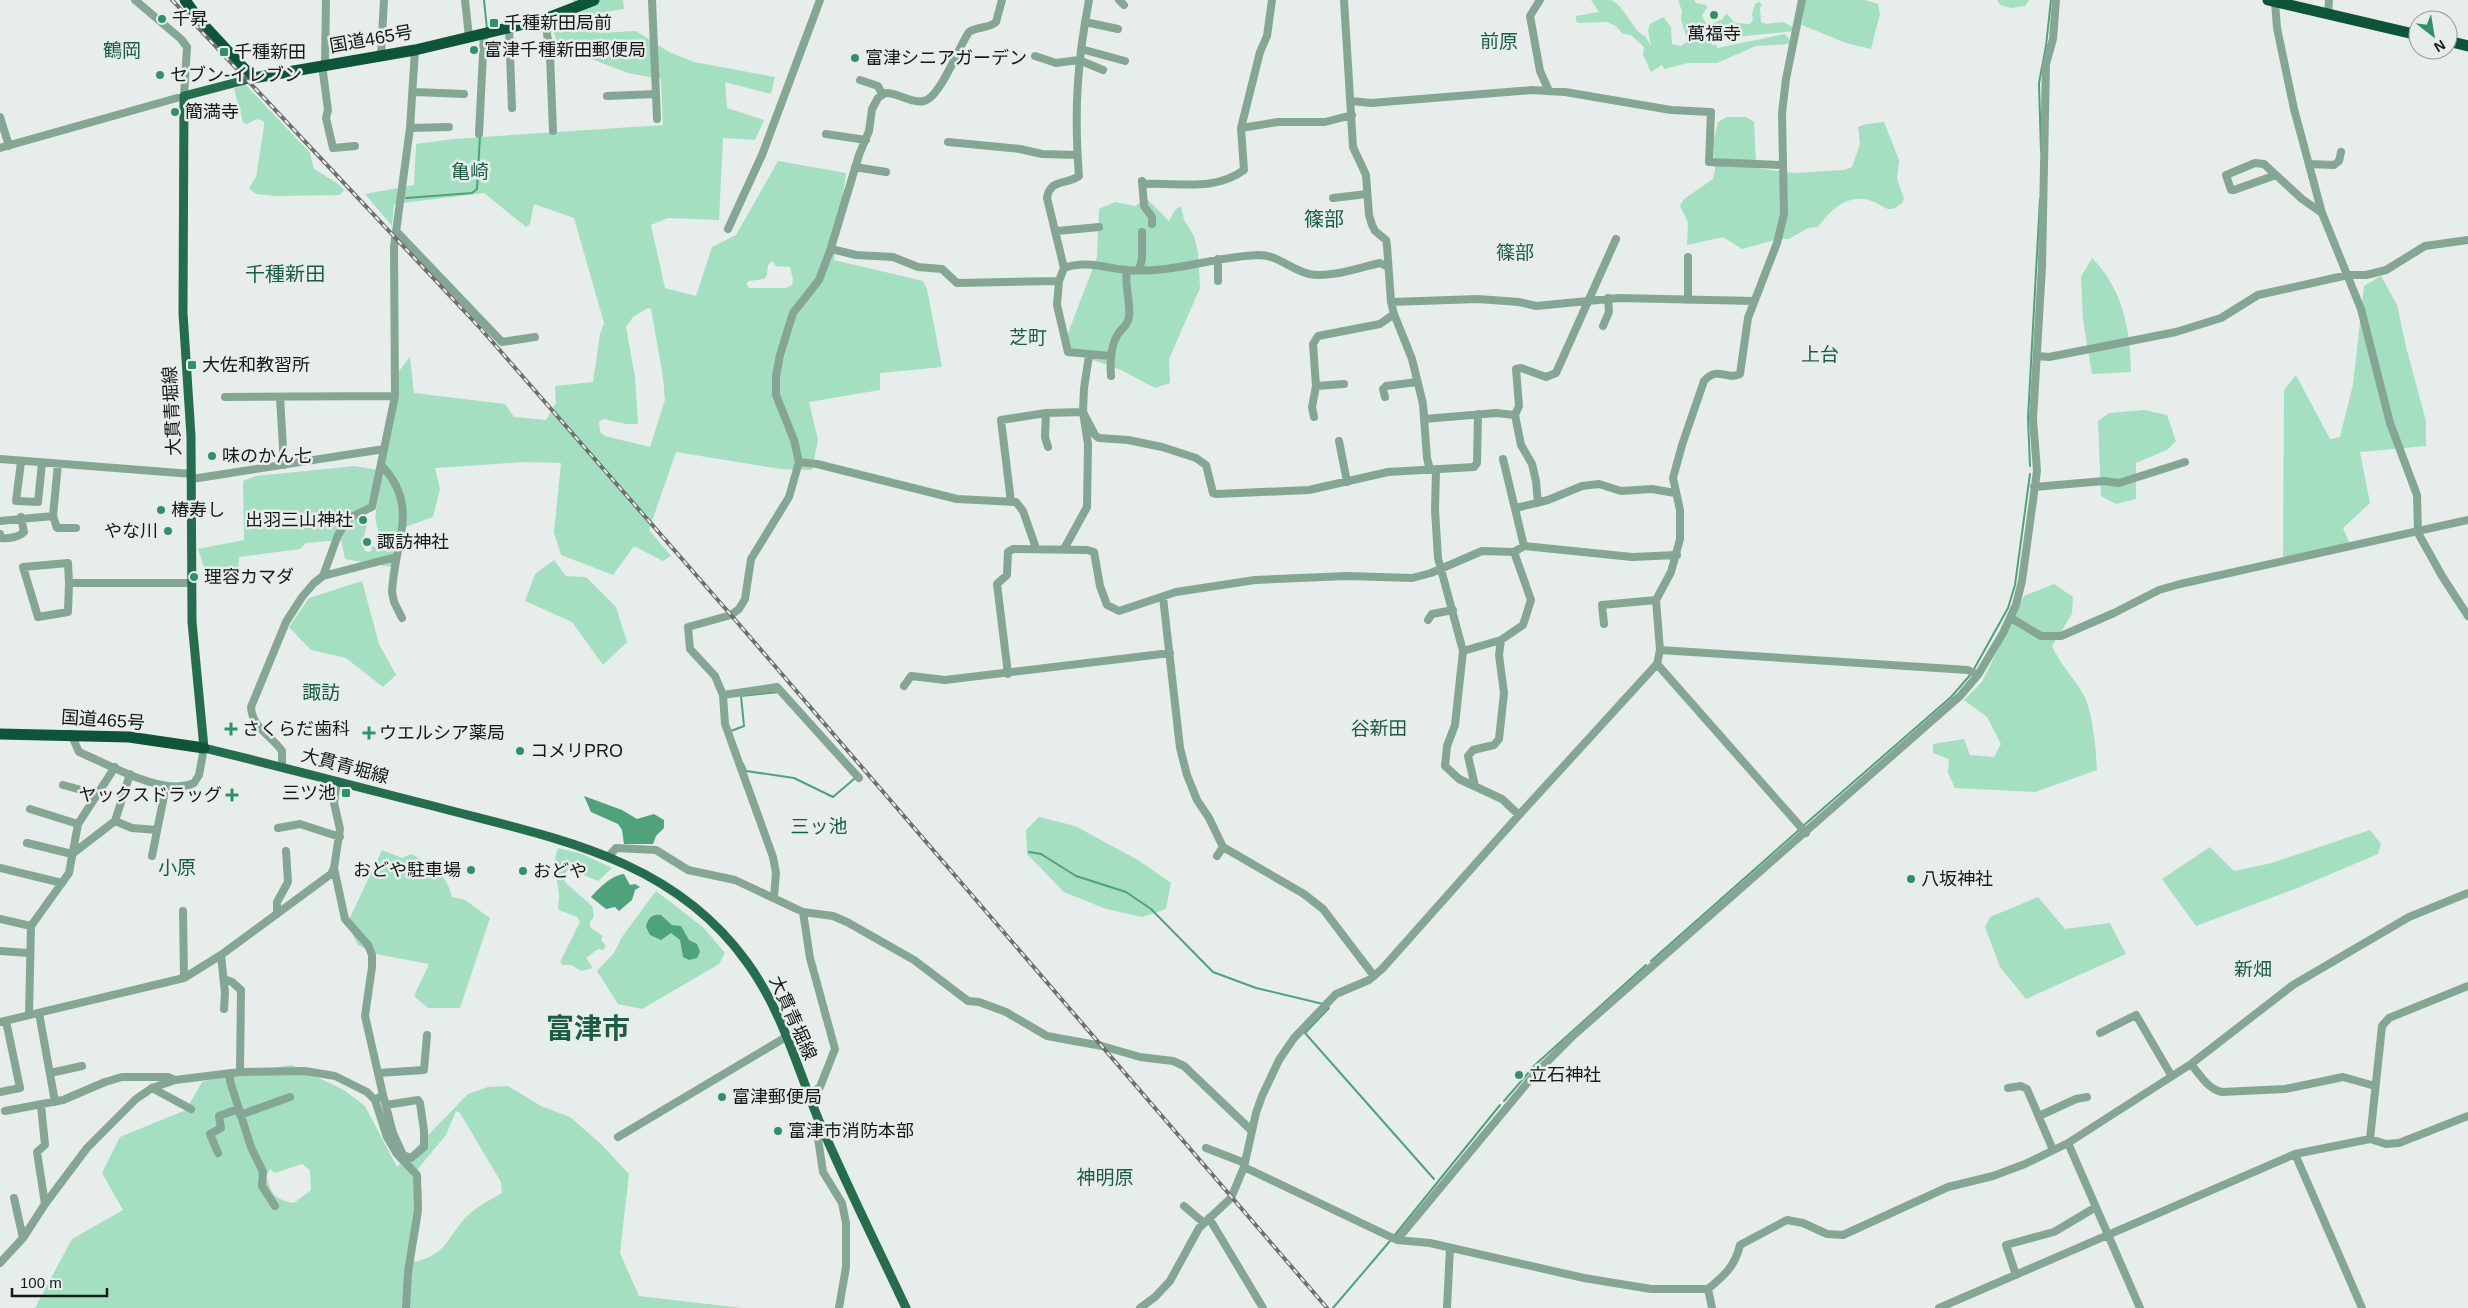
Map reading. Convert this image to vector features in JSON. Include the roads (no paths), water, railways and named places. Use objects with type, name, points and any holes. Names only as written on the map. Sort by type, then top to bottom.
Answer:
[{"type":"highway","name":"国道465号","points":[[253,78],[414,50],[545,19],[594,0]]},
{"type":"highway","points":[[2272,1],[2408,33]]},
{"type":"highway","points":[[190,2],[200,20],[253,78]]},
{"type":"highway","name":"国道465号","points":[[0,734],[71,734],[129,737],[204,748]]},
{"type":"main road","points":[[184,96],[253,78]]},
{"type":"main road","name":"大貫青堀線","points":[[184,96],[183,313],[192,476],[192,622],[204,748],[282,766],[566,841],[609,856],[642,871],[676,892],[717,926],[758,978],[786,1037],[820,1122],[906,1308]]},
{"type":"street","points":[[0,148],[184,96],[187,47],[181,39],[135,0]]},
{"type":"street","points":[[326,0],[324,65],[328,110],[326,118],[333,148],[355,146]]},
{"type":"street","points":[[381,56],[384,0]]},
{"type":"street","points":[[465,0],[469,37]]},
{"type":"street","points":[[652,0],[657,119]]},
{"type":"street","points":[[728,229],[762,155],[820,0]]},
{"type":"street","points":[[774,897],[776,873],[773,857],[725,724],[723,696],[715,676],[690,650],[688,627],[731,615],[739,609],[744,598],[751,559],[789,497],[799,462],[794,440],[776,395],[776,376],[793,312],[818,280],[831,249],[866,140],[872,109],[882,94],[890,93],[924,101],[929,98],[943,79],[969,32],[975,28],[989,27],[996,22],[1002,0]]},
{"type":"street","points":[[1089,0],[1079,60],[1075,129],[1079,176],[1058,182],[1048,190],[1047,198],[1057,231],[1064,268],[1059,281],[1057,305],[1068,352],[1089,356],[1110,356]]},
{"type":"street","points":[[1152,224],[1152,218],[1144,206],[1143,182],[1199,185],[1219,182],[1244,170],[1240,136],[1241,128],[1260,52],[1267,36],[1272,0]]},
{"type":"street","points":[[1344,0],[1354,147],[1366,175],[1372,225],[1375,231],[1386,240],[1391,302],[1394,314],[1404,335],[1417,382],[1424,419],[1427,458],[1433,470],[1437,547],[1464,651],[1455,725],[1447,746],[1445,766],[1459,779],[1502,799],[1519,814]]},
{"type":"street","points":[[1540,0],[1530,16],[1540,71],[1549,91]]},
{"type":"street","points":[[1140,1308],[1155,1297],[1170,1280],[1206,1220],[1231,1198],[1244,1165],[1256,1113],[1270,1079],[1294,1038],[1336,994],[1374,976],[1657,664],[1660,650],[1656,600],[1671,572],[1680,539],[1680,518],[1673,483],[1676,465],[1704,382],[1710,375],[1715,373],[1735,377],[1740,374],[1745,334],[1754,300],[1777,244],[1784,214],[1782,165],[1783,99],[1802,0]]},
{"type":"street","points":[[1397,1240],[1512,1101],[1575,1034],[1960,696],[2011,618],[2022,581],[2036,470],[2033,418],[2042,267],[2046,64],[2053,39],[2056,0]]},
{"type":"street","points":[[2328,14],[2329,0]]},
{"type":"street","points":[[2272,1],[2281,52],[2322,213],[2348,275],[2368,335],[2390,422],[2417,495],[2418,533],[2442,576],[2468,616]]},
{"type":"street","points":[[545,19],[550,55],[553,130]]},
{"type":"street","points":[[1085,22],[1118,28]]},
{"type":"street","points":[[509,28],[512,108]]},
{"type":"street","points":[[479,134],[484,33]]},
{"type":"street","points":[[1081,49],[1125,61]]},
{"type":"street","points":[[282,766],[282,751],[257,725],[252,717],[251,707],[286,622],[306,592],[323,576],[338,535],[349,518],[372,507],[395,396],[393,274],[414,92],[414,50]]},
{"type":"street","points":[[1035,56],[1056,63],[1079,60],[1104,70]]},
{"type":"street","points":[[860,80],[878,86],[882,94]]},
{"type":"street","points":[[1351,101],[1371,102],[1532,90],[1671,110],[1711,112],[1709,162],[1782,165]]},
{"type":"street","points":[[414,92],[464,94]]},
{"type":"street","points":[[607,96],[656,94]]},
{"type":"street","points":[[1241,128],[1278,122],[1325,122],[1352,115]]},
{"type":"street","points":[[0,117],[9,146]]},
{"type":"street","points":[[410,128],[449,127]]},
{"type":"street","points":[[826,134],[866,140]]},
{"type":"street","points":[[948,142],[1020,149],[1042,154],[1077,155]]},
{"type":"street","points":[[2309,164],[2334,165],[2339,161],[2341,152]]},
{"type":"street","points":[[2276,175],[2231,190],[2226,175],[2260,163],[2276,175],[2302,199],[2322,213]]},
{"type":"street","points":[[856,167],[886,172]]},
{"type":"street","points":[[1333,198],[1367,194]]},
{"type":"street","points":[[1057,231],[1099,227]]},
{"type":"street","points":[[397,232],[502,342],[535,337]]},
{"type":"street","points":[[1139,270],[1142,259],[1142,232]]},
{"type":"street","points":[[1538,503],[1532,464],[1521,445],[1515,414],[1519,406],[1516,369],[1521,368],[1546,377],[1554,376],[1616,240]]},
{"type":"street","points":[[2037,356],[2049,357],[2176,332],[2221,318],[2258,295],[2348,275],[2366,275],[2386,270],[2425,246],[2468,240]]},
{"type":"street","points":[[831,249],[856,255],[893,257],[918,267],[942,269],[957,284],[1059,281]]},
{"type":"street","points":[[1064,268],[1085,264],[1127,270],[1179,268],[1233,256],[1262,255],[1280,260],[1307,273],[1321,275],[1380,263],[1388,268]]},
{"type":"street","points":[[1688,257],[1688,300]]},
{"type":"street","points":[[1218,259],[1218,280]]},
{"type":"street","points":[[1110,376],[1110,356],[1115,339],[1126,326],[1129,316],[1125,281],[1127,270]]},
{"type":"street","points":[[1391,302],[1478,299],[1519,302],[1536,306],[1608,298],[1754,300]]},
{"type":"street","points":[[1603,326],[1608,312],[1608,298]]},
{"type":"street","points":[[1314,417],[1312,407],[1316,386],[1313,344],[1317,337],[1380,324],[1394,314]]},
{"type":"street","points":[[1064,549],[1087,507],[1085,479],[1088,444],[1083,412],[1084,388],[1089,356]]},
{"type":"street","points":[[1386,397],[1383,389],[1386,386],[1417,382]]},
{"type":"street","points":[[1316,386],[1344,384]]},
{"type":"street","points":[[225,397],[395,396]]},
{"type":"street","points":[[280,397],[284,465]]},
{"type":"street","points":[[1011,502],[1001,420],[1046,413],[1083,412]]},
{"type":"street","points":[[1083,412],[1095,435],[1099,438],[1128,440],[1196,458],[1206,466],[1213,493],[1308,490],[1388,472],[1433,470],[1477,465],[1478,414]]},
{"type":"street","points":[[1046,413],[1045,436],[1048,447]]},
{"type":"street","points":[[1424,419],[1478,414],[1515,414]]},
{"type":"street","points":[[1339,441],[1348,482]]},
{"type":"street","points":[[0,460],[192,476],[284,465],[384,449]]},
{"type":"street","points":[[1503,459],[1516,508],[1529,543]]},
{"type":"street","points":[[21,462],[16,501],[38,502],[42,463]]},
{"type":"street","points":[[799,462],[817,464],[957,499],[1018,503],[1023,511],[1036,548]]},
{"type":"street","points":[[2034,488],[2104,481],[2119,483],[2185,462]]},
{"type":"street","points":[[58,464],[54,516],[57,528],[76,528]]},
{"type":"street","points":[[381,465],[393,480],[404,506],[392,597],[402,618]]},
{"type":"street","points":[[1516,508],[1548,500],[1571,489],[1591,485],[1606,485],[1626,491],[1652,489],[1675,493]]},
{"type":"street","points":[[1426,510],[1435,510]]},
{"type":"street","points":[[0,520],[54,516]]},
{"type":"street","points":[[0,534],[1,538],[6,538],[22,534],[24,532],[21,517]]},
{"type":"street","points":[[2011,618],[2041,636],[2061,636],[2114,613],[2158,590],[2318,552],[2418,533],[2468,520]]},
{"type":"street","points":[[1008,674],[997,584],[1008,575],[1008,552],[1013,549],[1064,549],[1094,552],[1100,586],[1107,605],[1112,610],[1119,611],[1176,592],[1256,580],[1347,576],[1412,578],[1482,551],[1514,552],[1529,543],[1632,557],[1677,555]]},
{"type":"street","points":[[1464,651],[1501,640],[1523,625],[1531,600],[1514,552]]},
{"type":"street","points":[[323,576],[396,557]]},
{"type":"street","points":[[68,563],[68,583],[68,612],[38,617],[23,567],[68,563]]},
{"type":"street","points":[[68,583],[191,583]]},
{"type":"street","points":[[1163,597],[1180,748],[1187,775],[1197,800],[1209,818],[1223,847],[1304,894],[1323,909],[1374,976]]},
{"type":"street","points":[[1604,624],[1602,605],[1656,600]]},
{"type":"street","points":[[1428,620],[1432,614],[1452,610]]},
{"type":"street","points":[[1475,786],[1468,756],[1473,750],[1494,745],[1499,739],[1504,694],[1499,655],[1501,640]]},
{"type":"street","points":[[1660,650],[1974,673]]},
{"type":"street","points":[[904,686],[911,676],[946,680],[1170,653]]},
{"type":"street","points":[[1657,664],[1806,833]]},
{"type":"street","points":[[723,696],[777,687],[859,778]]},
{"type":"street","points":[[71,734],[79,752],[130,774],[166,786],[194,783],[199,775],[204,748]]},
{"type":"street","points":[[29,1015],[31,926],[69,873],[78,824],[115,767]]},
{"type":"street","points":[[72,854],[115,821],[130,774]]},
{"type":"street","points":[[0,1092],[20,1088],[3,1022],[184,978],[221,955],[332,874],[340,837],[334,803],[337,781]]},
{"type":"street","points":[[63,785],[96,794]]},
{"type":"street","points":[[152,856],[166,786]]},
{"type":"street","points":[[30,809],[78,824]]},
{"type":"street","points":[[115,821],[132,828],[157,830]]},
{"type":"street","points":[[278,828],[300,824],[340,837]]},
{"type":"street","points":[[27,843],[72,854]]},
{"type":"street","points":[[1217,856],[1223,847]]},
{"type":"street","points":[[609,856],[616,848],[656,850],[688,870],[735,880],[803,912],[833,916],[847,922],[914,960],[968,1001],[979,1002],[1006,1012],[1047,1036],[1102,1046],[1140,1057],[1173,1061],[1184,1066],[1252,1131]]},
{"type":"street","points":[[277,914],[277,902],[288,882],[286,851]]},
{"type":"street","points":[[0,868],[62,883]]},
{"type":"street","points":[[334,868],[345,919],[368,945],[372,955],[365,1016],[383,1095],[393,1133],[403,1155],[411,1158],[424,1147],[420,1103],[418,1100],[386,1105]]},
{"type":"street","points":[[1206,1148],[1397,1240],[1450,1248],[1584,1278],[1651,1289],[1708,1289],[1730,1270],[1737,1260],[1740,1244],[1787,1220],[1803,1223],[1827,1234],[1843,1235],[1943,1189],[1993,1176],[2068,1143],[2171,1075],[2191,1064],[2293,985],[2409,917],[2468,893]]},
{"type":"street","points":[[182,910],[184,978]]},
{"type":"street","points":[[803,912],[810,958],[835,1049],[820,1087],[809,1095]]},
{"type":"street","points":[[0,919],[31,926]]},
{"type":"street","points":[[0,951],[29,952]]},
{"type":"street","points":[[221,955],[224,979],[224,1009]]},
{"type":"street","points":[[224,979],[232,982],[241,990],[240,1072]]},
{"type":"street","points":[[2370,1139],[2382,1026],[2389,1018],[2468,986]]},
{"type":"street","points":[[39,1013],[55,1102]]},
{"type":"street","points":[[2100,1033],[2136,1015],[2171,1075]]},
{"type":"street","points":[[378,1073],[424,1070],[427,1035]]},
{"type":"street","points":[[618,1137],[786,1037]]},
{"type":"street","points":[[2191,1064],[2207,1083],[2215,1090],[2222,1092],[2285,1089],[2343,1076],[2375,1086]]},
{"type":"street","points":[[50,1073],[82,1066]]},
{"type":"street","points":[[0,1263],[23,1238],[45,1204],[87,1148],[136,1099],[152,1088],[174,1080],[240,1072],[305,1071],[324,1073],[352,1084],[367,1092],[375,1100],[387,1137],[397,1154],[417,1175],[418,1210],[408,1272],[406,1308]]},
{"type":"street","points":[[230,1073],[239,1112],[251,1148],[263,1172],[262,1186],[275,1206]]},
{"type":"street","points":[[5,1111],[55,1102],[122,1077],[168,1077],[174,1080]]},
{"type":"street","points":[[2008,1088],[2021,1086],[2027,1089],[2053,1150]]},
{"type":"street","points":[[152,1088],[191,1109]]},
{"type":"street","points":[[375,1100],[383,1095]]},
{"type":"street","points":[[218,1153],[210,1134],[221,1128],[219,1116],[290,1097]]},
{"type":"street","points":[[2039,1116],[2076,1099],[2087,1097]]},
{"type":"street","points":[[41,1106],[45,1145],[37,1152],[45,1204]]},
{"type":"street","points":[[1939,1308],[2295,1154],[2370,1139],[2386,1144],[2399,1143],[2468,1116]]},
{"type":"street","points":[[820,1122],[816,1126],[824,1172],[842,1203],[846,1223],[846,1267],[839,1308]]},
{"type":"street","points":[[2068,1143],[2140,1308]]},
{"type":"street","points":[[2295,1154],[2362,1308]]},
{"type":"street","points":[[14,1198],[23,1238]]},
{"type":"street","points":[[1184,1206],[1206,1220],[1263,1308]]},
{"type":"street","points":[[2016,1275],[2005,1248],[2006,1245],[2054,1232],[2096,1207]]},
{"type":"street","points":[[1448,1308],[1450,1248]]},
{"type":"street","points":[[1708,1289],[1712,1308]]},
{"type":"waterway","points":[[484,0],[487,29]]},
{"type":"waterway","points":[[2041,151],[2039,83],[2046,46],[2051,0]]},
{"type":"waterway","points":[[406,198],[472,193],[477,189],[480,136]]},
{"type":"waterway","points":[[2030,466],[2028,418],[2040,199]]},
{"type":"waterway","points":[[1974,669],[2008,608],[2015,585],[2030,474]]},
{"type":"waterway","points":[[1803,826],[1951,697],[1972,673]]},
{"type":"waterway","points":[[731,731],[744,726],[741,696],[778,692]]},
{"type":"waterway","points":[[743,764],[746,771],[794,778],[833,797],[854,779]]},
{"type":"waterway","points":[[1651,961],[1799,830]]},
{"type":"waterway","points":[[1029,852],[1041,854],[1076,876],[1126,892],[1151,909],[1213,972],[1256,988],[1323,1004]]},
{"type":"waterway","points":[[1504,1101],[1536,1064],[1646,965]]},
{"type":"waterway","points":[[1329,1008],[1305,1033],[1434,1179]]},
{"type":"waterway","points":[[1394,1236],[1500,1105]]},
{"type":"waterway","points":[[1333,1308],[1390,1241]]},
{"type":"railway","points":[[172,0],[482,330],[731,615],[1327,1308]]},
{"type":"place","name":"萬福寺","points":[[1714,15]]},
{"type":"place","name":"千昇","points":[[162,19]]},
{"type":"place","name":"千種新田局前","points":[[494,23]]},
{"type":"place","name":"富津千種新田郵便局","points":[[474,50]]},
{"type":"place","name":"千種新田","points":[[224,52]]},
{"type":"place","name":"富津シニアガーデン","points":[[855,58]]},
{"type":"place","name":"セブン-イレブン","points":[[160,75]]},
{"type":"place","name":"簡満寺","points":[[175,112]]},
{"type":"place","name":"大佐和教習所","points":[[192,365]]},
{"type":"place","name":"味のかん七","points":[[212,456]]},
{"type":"place","name":"椿寿し","points":[[161,510]]},
{"type":"place","name":"出羽三山神社","points":[[363,520]]},
{"type":"place","name":"やな川","points":[[168,531]]},
{"type":"place","name":"諏訪神社","points":[[367,542]]},
{"type":"place","name":"理容カマダ","points":[[194,577]]},
{"type":"place","name":"さくらだ歯科","points":[[231,729]]},
{"type":"place","name":"ウエルシア薬局","points":[[369,733]]},
{"type":"place","name":"コメリPRO","points":[[520,751]]},
{"type":"place","name":"三ツ池","points":[[346,793]]},
{"type":"place","name":"ヤックスドラッグ","points":[[232,795]]},
{"type":"place","name":"おどや駐車場","points":[[471,870]]},
{"type":"place","name":"おどや","points":[[523,871]]},
{"type":"place","name":"八坂神社","points":[[1911,879]]},
{"type":"place","name":"立石神社","points":[[1519,1075]]},
{"type":"place","name":"富津郵便局","points":[[722,1097]]},
{"type":"place","name":"富津市消防本部","points":[[778,1131]]},
{"type":"district","name":"前原","points":[[1499,41]]},
{"type":"district","name":"鶴岡","points":[[122,50]]},
{"type":"district","name":"亀崎","points":[[470,171]]},
{"type":"district","name":"篠部","points":[[1324,219]]},
{"type":"district","name":"篠部","points":[[1515,252]]},
{"type":"district","name":"千種新田","points":[[285,274]]},
{"type":"district","name":"芝町","points":[[1028,337]]},
{"type":"district","name":"上台","points":[[1820,354]]},
{"type":"district","name":"諏訪","points":[[321,692]]},
{"type":"district","name":"谷新田","points":[[1379,728]]},
{"type":"district","name":"三ッ池","points":[[819,826]]},
{"type":"district","name":"小原","points":[[177,867]]},
{"type":"district","name":"新畑","points":[[2253,969]]},
{"type":"district","name":"富津市","points":[[588,1028]]},
{"type":"district","name":"神明原","points":[[1105,1177]]}]
